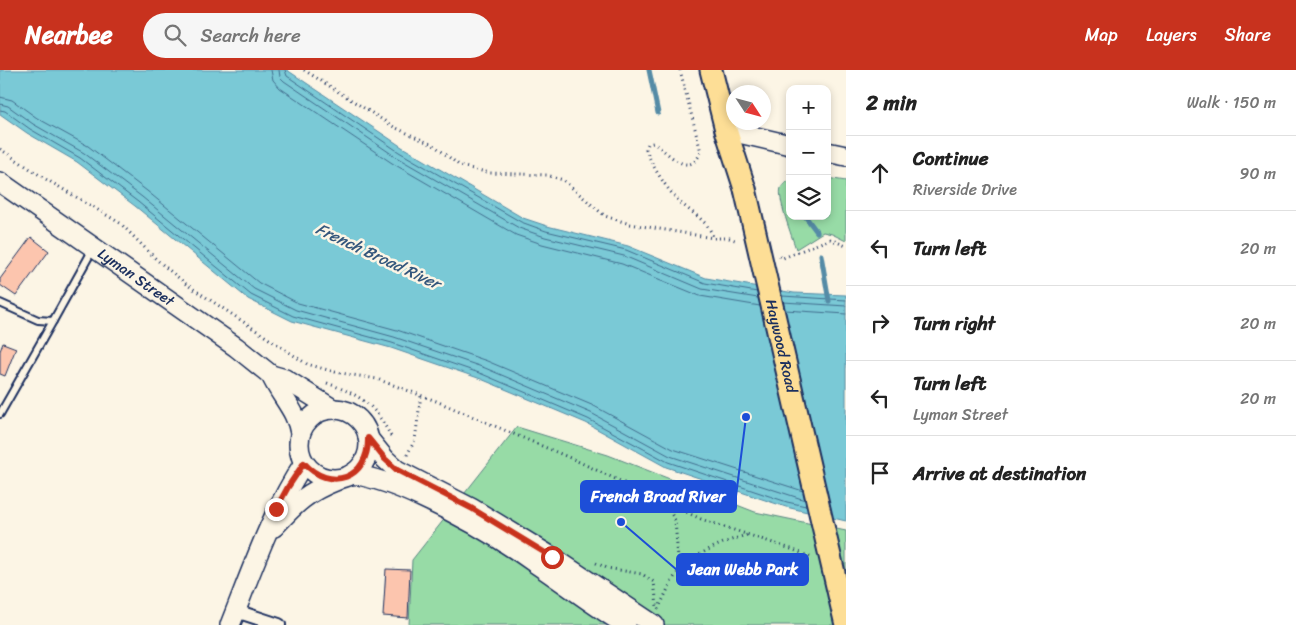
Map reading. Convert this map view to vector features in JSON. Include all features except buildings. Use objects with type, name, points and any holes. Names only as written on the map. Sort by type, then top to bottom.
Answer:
[{"type":"main road","name":"Haywood Road","points":[[711,70],[726,130],[745,189],[846,625]]},
{"type":"main road","points":[[726,130],[786,144]]},
{"type":"main road","points":[[831,153],[846,156]]},
{"type":"main road","name":"Lyman Street","points":[[0,182],[236,347],[271,375],[285,380],[334,409]]},
{"type":"main road","name":"Lyman Street","points":[[271,375],[277,390],[299,423],[300,433]]},
{"type":"main road","points":[[265,537],[302,498],[316,489],[347,476],[360,467],[366,458],[368,438],[365,429],[352,414],[343,410],[324,410],[306,422],[300,433],[298,442],[304,463],[311,471],[320,477],[331,479],[347,476],[388,482],[437,504],[534,562],[617,623]]},
{"type":"main road","points":[[368,438],[385,459],[397,470],[496,523],[552,557],[653,624]]},
{"type":"main road","points":[[233,618],[265,537],[288,487],[304,463]]},
{"type":"street","points":[[233,618],[279,625]]},
{"type":"lane","points":[[0,414],[94,248]]},
{"type":"lane","points":[[0,303],[38,320],[53,321]]},
{"type":"path","points":[[304,70],[394,127],[435,146],[460,166],[490,173],[547,175],[563,180],[605,216],[630,224],[713,238],[729,238],[738,241]]},
{"type":"path","points":[[680,70],[701,152],[697,160],[689,164],[680,163],[653,143],[648,144],[646,149],[650,161],[674,197],[711,229],[713,238]]},
{"type":"path","points":[[0,149],[44,178],[120,223],[157,260],[186,284],[307,364],[335,372],[377,379],[421,395],[496,425],[701,519],[791,549],[818,561]]},
{"type":"path","points":[[774,254],[783,258],[830,239],[846,246]]},
{"type":"path","points":[[407,455],[415,440],[421,395]]},
{"type":"path","points":[[664,502],[675,520],[679,572]]},
{"type":"path","points":[[653,624],[679,572],[703,553],[723,542],[748,535]]},
{"type":"green space","points":[[831,179],[846,181],[846,241],[823,232],[796,249],[786,220],[831,220]]},
{"type":"green space","points":[[786,183],[786,219],[780,193]]},
{"type":"green space","points":[[517,427],[608,455],[755,512],[846,531],[846,625],[409,625],[412,560]]},
{"type":"water","points":[[0,70],[287,70],[402,147],[523,218],[547,226],[628,246],[706,278],[794,293],[846,295],[846,521],[786,507],[666,467],[586,423],[481,379],[391,348],[292,321],[248,299],[135,206],[77,162],[27,133],[0,114]]},
{"type":"waterway","points":[[649,70],[658,113]]},
{"type":"waterway","points":[[808,220],[817,232]]},
{"type":"waterway","points":[[821,255],[829,301]]},
{"type":"place","name":"French Broad River","points":[[746,417]]},
{"type":"place","name":"Jean Webb Park","points":[[621,522]]},
{"type":"route","points":[[276,509],[304,463],[320,477],[342,478],[352,474],[366,458],[368,438],[385,459],[397,470],[471,508],[552,557]]}]
